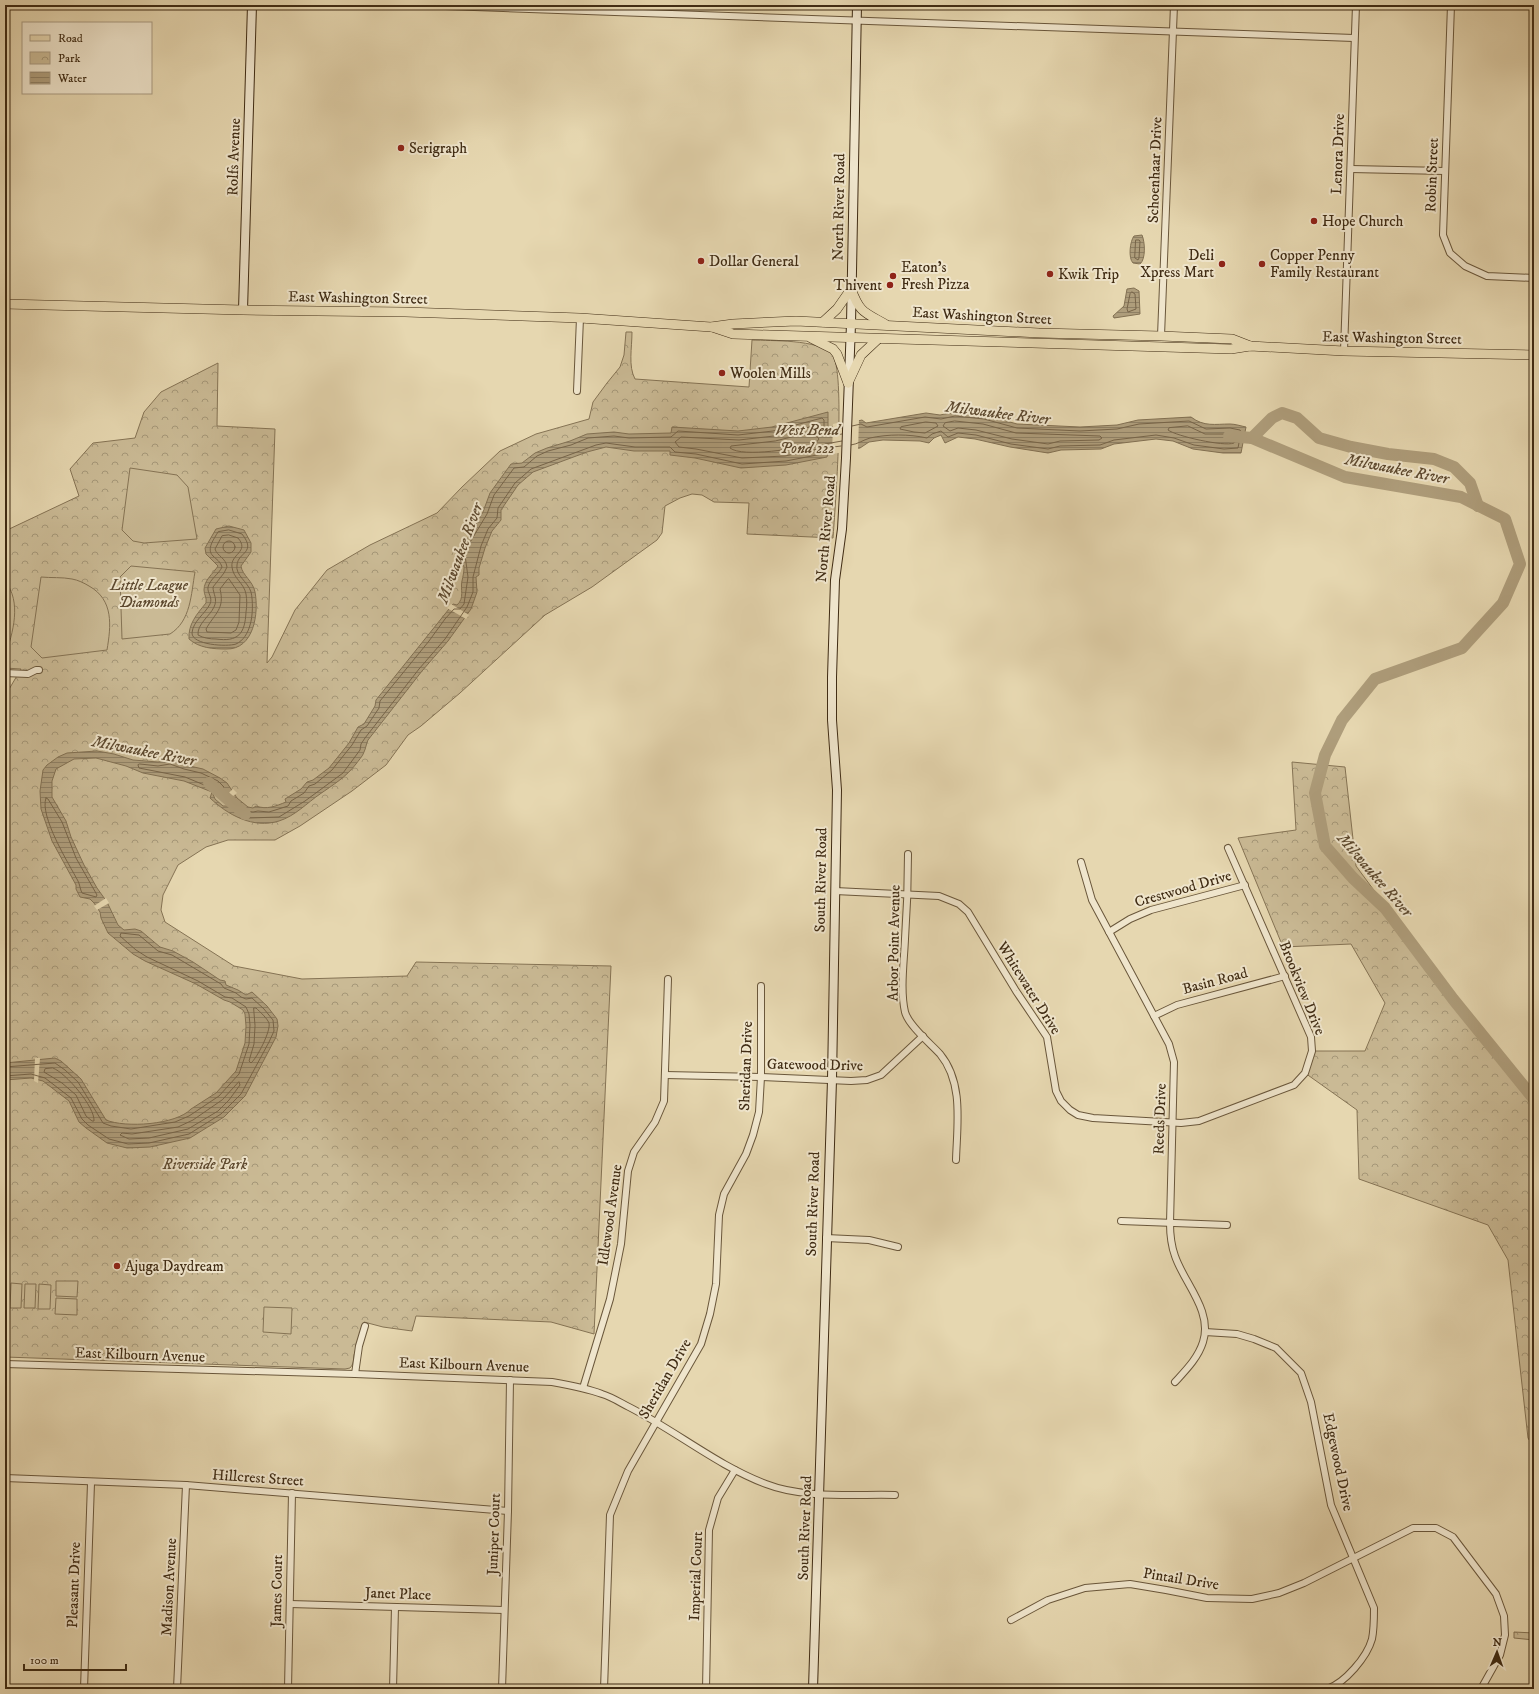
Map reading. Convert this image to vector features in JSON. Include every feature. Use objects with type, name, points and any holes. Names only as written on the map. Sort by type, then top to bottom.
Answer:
[{"type":"main road","points":[[823,322],[837,309],[851,290],[858,306],[864,313],[886,325]]},
{"type":"main road","name":"East Washington Street","points":[[5,304],[243,310],[405,312],[580,318],[711,327],[735,324],[823,322],[1039,333],[1232,339],[1250,346]]},
{"type":"main road","name":"East Washington Street","points":[[711,327],[733,334],[809,337],[1232,349],[1250,346],[1344,351],[1534,355]]},
{"type":"main road","points":[[809,337],[832,348],[837,354],[848,382]]},
{"type":"main road","points":[[848,382],[861,355],[878,339]]},
{"type":"street","name":"Rolfs Avenue","points":[[243,310],[252,5]]},
{"type":"street","points":[[417,5],[1354,38]]},
{"type":"street","name":"North River Road","points":[[832,720],[835,580],[842,529],[851,324],[857,5]]},
{"type":"street","name":"Schoenhaar Drive","points":[[1161,336],[1174,5]]},
{"type":"street","name":"Lenora Drive","points":[[1344,351],[1356,5]]},
{"type":"street","name":"Robin Street","points":[[1451,5],[1443,235],[1450,253],[1465,266],[1487,276],[1534,278]]},
{"type":"street","points":[[1351,169],[1445,171]]},
{"type":"street","points":[[577,391],[580,318]]},
{"type":"street","points":[[5,673],[28,674],[39,670]]},
{"type":"street","name":"South River Road","points":[[813,1689],[832,1080],[837,790],[832,720]]},
{"type":"street","name":"Brookview Drive","points":[[1172,1123],[1199,1121],[1294,1085],[1305,1073],[1312,1051],[1311,1037],[1228,848]]},
{"type":"street","name":"Arbor Point Avenue","points":[[908,854],[908,894],[903,977],[905,1013],[910,1022],[941,1055],[951,1071],[957,1099],[956,1160]]},
{"type":"street","name":"Reeds Drive","points":[[1081,862],[1092,900],[1169,1044],[1174,1062],[1170,1223],[1171,1243],[1175,1257],[1202,1311],[1205,1332],[1199,1351],[1188,1368],[1175,1382]]},
{"type":"street","name":"Crestwood Drive","points":[[1109,932],[1130,919],[1151,910],[1245,885]]},
{"type":"street","name":"Whitewater Drive","points":[[835,891],[939,896],[959,904],[968,912],[1016,991],[1048,1037],[1056,1091],[1061,1101],[1070,1110],[1078,1115],[1093,1118],[1172,1123]]},
{"type":"street","name":"Basin Road","points":[[1154,1016],[1177,1005],[1285,976]]},
{"type":"street","name":"Idlewood Avenue","points":[[583,1388],[610,1299],[621,1244],[628,1171],[634,1152],[655,1122],[664,1100],[668,979]]},
{"type":"street","name":"Sheridan Drive","points":[[604,1689],[610,1515],[628,1471],[701,1344],[710,1314],[716,1284],[719,1215],[724,1194],[746,1154],[759,1112],[762,986]]},
{"type":"street","name":"Gatewood Drive","points":[[665,1075],[867,1080],[881,1074],[923,1036]]},
{"type":"street","points":[[1120,1221],[1227,1225]]},
{"type":"street","points":[[826,1238],[869,1240],[898,1247]]},
{"type":"street","points":[[355,1374],[359,1346],[366,1326]]},
{"type":"street","name":"Edgewood Drive","points":[[1205,1332],[1237,1334],[1276,1348],[1301,1373],[1311,1402],[1331,1506],[1374,1608],[1372,1640],[1367,1652],[1340,1686],[1327,1689]]},
{"type":"street","name":"East Kilbourn Avenue","points":[[5,1364],[355,1374],[552,1382],[583,1388],[603,1394],[656,1421],[735,1470],[767,1485],[792,1491],[820,1494],[896,1495]]},
{"type":"street","name":"Juniper Court","points":[[502,1689],[508,1511],[510,1380]]},
{"type":"street","name":"Imperial Court","points":[[706,1689],[709,1530],[718,1498],[735,1470]]},
{"type":"street","name":"Hillcrest Street","points":[[5,1478],[186,1486],[292,1493],[508,1511]]},
{"type":"street","name":"Pleasant Drive","points":[[84,1689],[91,1482]]},
{"type":"street","name":"Madison Avenue","points":[[177,1689],[186,1486]]},
{"type":"street","name":"James Court","points":[[288,1689],[292,1493]]},
{"type":"street","name":"Pintail Drive","points":[[1011,1620],[1048,1600],[1085,1588],[1130,1584],[1207,1598],[1252,1599],[1279,1592],[1304,1583],[1413,1528],[1436,1528],[1453,1537],[1496,1594],[1504,1616],[1505,1635],[1500,1655],[1481,1689]]},
{"type":"street","name":"Janet Place","points":[[290,1604],[504,1610]]},
{"type":"street","points":[[393,1689],[395,1607]]},
{"type":"green space","name":"Riverside Park","points":[[626,332],[632,332],[631,363],[635,379],[749,387],[752,340],[806,343],[825,349],[832,354],[836,365],[839,412],[833,538],[747,534],[749,503],[714,502],[702,495],[692,494],[680,498],[665,506],[662,533],[657,540],[592,587],[545,615],[460,693],[408,735],[386,765],[352,791],[300,826],[275,840],[228,840],[206,847],[178,865],[163,895],[161,910],[165,922],[234,966],[302,979],[407,976],[416,962],[611,966],[594,1334],[551,1322],[416,1316],[412,1331],[383,1327],[364,1322],[354,1355],[353,1364],[350,1368],[345,1369],[5,1357],[5,696],[21,669],[5,668],[5,531],[79,496],[70,469],[93,443],[135,438],[144,412],[161,392],[218,363],[217,426],[275,429],[267,663],[272,657],[295,610],[327,570],[370,545],[437,513],[500,451],[536,434],[589,419],[593,402],[620,367],[624,355]]},
{"type":"green space","points":[[130,468],[177,475],[188,487],[197,539],[144,543],[133,541],[122,530]]},
{"type":"green space","name":"Little League Diamonds","points":[[131,566],[195,572],[191,598],[186,614],[177,629],[170,634],[122,639],[120,577]]},
{"type":"green space","points":[[41,577],[74,579],[89,586],[97,592],[107,606],[109,614],[110,623],[107,650],[42,658],[31,647]]},
{"type":"green space","points":[[5,581],[10,589],[15,608],[11,638],[5,656]]},
{"type":"green space","points":[[1292,762],[1345,767],[1356,866],[1470,1020],[1534,1091],[1534,1448],[1528,1438],[1508,1260],[1488,1225],[1359,1179],[1357,1110],[1305,1073],[1312,1051],[1365,1051],[1385,1003],[1351,944],[1283,947],[1238,838],[1296,830]]},
{"type":"green space","points":[[56,1281],[78,1281],[77,1297],[56,1296]]},
{"type":"green space","points":[[11,1283],[22,1284],[21,1308],[10,1308]]},
{"type":"green space","points":[[25,1284],[36,1284],[35,1308],[24,1308]]},
{"type":"green space","points":[[39,1284],[51,1285],[50,1309],[38,1309]]},
{"type":"green space","points":[[56,1298],[77,1299],[77,1315],[55,1314]]},
{"type":"green space","points":[[264,1307],[292,1308],[291,1334],[263,1332]]},
{"type":"green space","points":[[1514,1632],[1534,1633],[1534,1640],[1514,1638]]},
{"type":"water","points":[[1142,235],[1144,242],[1144,254],[1142,262],[1140,264],[1133,263],[1130,257],[1131,242],[1134,236]]},
{"type":"water","points":[[1134,288],[1139,291],[1140,314],[1114,318],[1113,316],[1124,306],[1127,289]]},
{"type":"water","name":"West Bend Pond 222","points":[[828,412],[828,428],[862,420],[866,423],[926,413],[940,415],[955,412],[985,415],[1017,424],[1080,427],[1117,425],[1138,420],[1191,417],[1205,424],[1232,424],[1246,427],[1241,453],[1223,453],[1193,449],[1173,441],[1156,439],[1114,444],[1101,449],[1061,450],[1048,453],[958,437],[945,443],[941,435],[934,438],[929,443],[920,441],[883,440],[869,442],[860,448],[828,452],[827,457],[786,465],[741,468],[695,458],[670,455],[670,451],[634,451],[606,447],[587,452],[533,472],[518,485],[501,510],[501,520],[492,531],[479,568],[479,575],[476,577],[477,592],[471,609],[448,641],[422,671],[368,740],[363,755],[352,769],[290,816],[279,821],[269,823],[250,822],[233,815],[217,804],[210,798],[212,792],[184,781],[143,773],[126,766],[96,758],[74,759],[56,769],[52,781],[52,797],[66,821],[71,837],[84,865],[107,902],[118,925],[124,930],[135,929],[141,931],[160,947],[173,951],[193,962],[220,980],[225,981],[226,985],[246,995],[252,992],[267,1006],[277,1019],[278,1026],[276,1037],[245,1096],[224,1117],[190,1138],[150,1147],[127,1148],[107,1143],[86,1128],[79,1122],[69,1101],[43,1081],[31,1078],[5,1080],[5,1063],[55,1058],[61,1061],[81,1079],[106,1120],[125,1124],[150,1124],[163,1122],[184,1114],[216,1093],[236,1071],[245,1043],[246,1026],[245,1014],[243,1010],[196,984],[133,954],[108,933],[101,918],[100,912],[94,903],[90,899],[80,897],[76,889],[76,885],[52,841],[41,809],[40,791],[43,770],[47,765],[58,757],[67,753],[97,751],[114,754],[133,760],[158,762],[171,760],[203,769],[220,778],[227,783],[237,798],[248,807],[253,808],[256,806],[268,808],[286,802],[285,799],[301,789],[307,782],[313,780],[329,768],[349,743],[358,727],[364,724],[375,706],[376,700],[453,604],[457,605],[461,599],[464,570],[462,548],[483,512],[490,493],[511,464],[522,463],[535,453],[587,434],[614,432],[629,434],[671,433],[672,427],[738,431],[772,427]],"holes":[[[214,793],[222,793],[234,803],[231,807],[223,806],[215,799]]]},
{"type":"water","points":[[229,526],[244,530],[251,543],[251,552],[241,566],[243,572],[254,588],[256,601],[255,620],[249,637],[243,643],[235,648],[211,648],[193,642],[189,639],[189,634],[194,620],[206,603],[204,590],[205,583],[218,566],[206,554],[205,548],[216,529]]},
{"type":"pier","points":[[859,418],[858,450],[832,454],[833,424]]},
{"type":"pier","points":[[451,604],[469,615],[466,619],[447,608]]},
{"type":"pier","points":[[233,789],[237,793],[228,800],[224,797]]},
{"type":"pier","points":[[106,898],[109,903],[97,910],[94,906]]},
{"type":"pier","points":[[35,1058],[40,1058],[38,1083],[34,1081]]},
{"type":"waterway","points":[[1252,438],[1272,418],[1282,413],[1297,418],[1319,438],[1351,447],[1388,454],[1434,459],[1454,467],[1470,483],[1478,506]]},
{"type":"waterway","name":"Milwaukee River","points":[[1229,436],[1252,438],[1345,477],[1461,497],[1505,519],[1520,564],[1503,603],[1462,648],[1375,679],[1342,720],[1325,755],[1315,793],[1325,846],[1353,878],[1385,908],[1453,999],[1534,1099]]},
{"type":"waterway","name":"Milwaukee River","points":[[209,783],[245,814]]},
{"type":"place","name":"Serigraph","points":[[401,148]]},
{"type":"place","name":"Hope Church","points":[[1314,221]]},
{"type":"place","name":"Dollar General","points":[[701,261]]},
{"type":"place","name":"Deli Xpress Mart","points":[[1222,264]]},
{"type":"place","name":"Copper Penny Family Restaurant","points":[[1262,264]]},
{"type":"place","name":"Kwik Trip","points":[[1050,274]]},
{"type":"place","name":"Eaton's Fresh Pizza","points":[[893,276]]},
{"type":"place","name":"Thivent","points":[[890,285]]},
{"type":"place","name":"Woolen Mills","points":[[722,373]]},
{"type":"place","name":"Ajuga Daydream","points":[[117,1266]]}]
